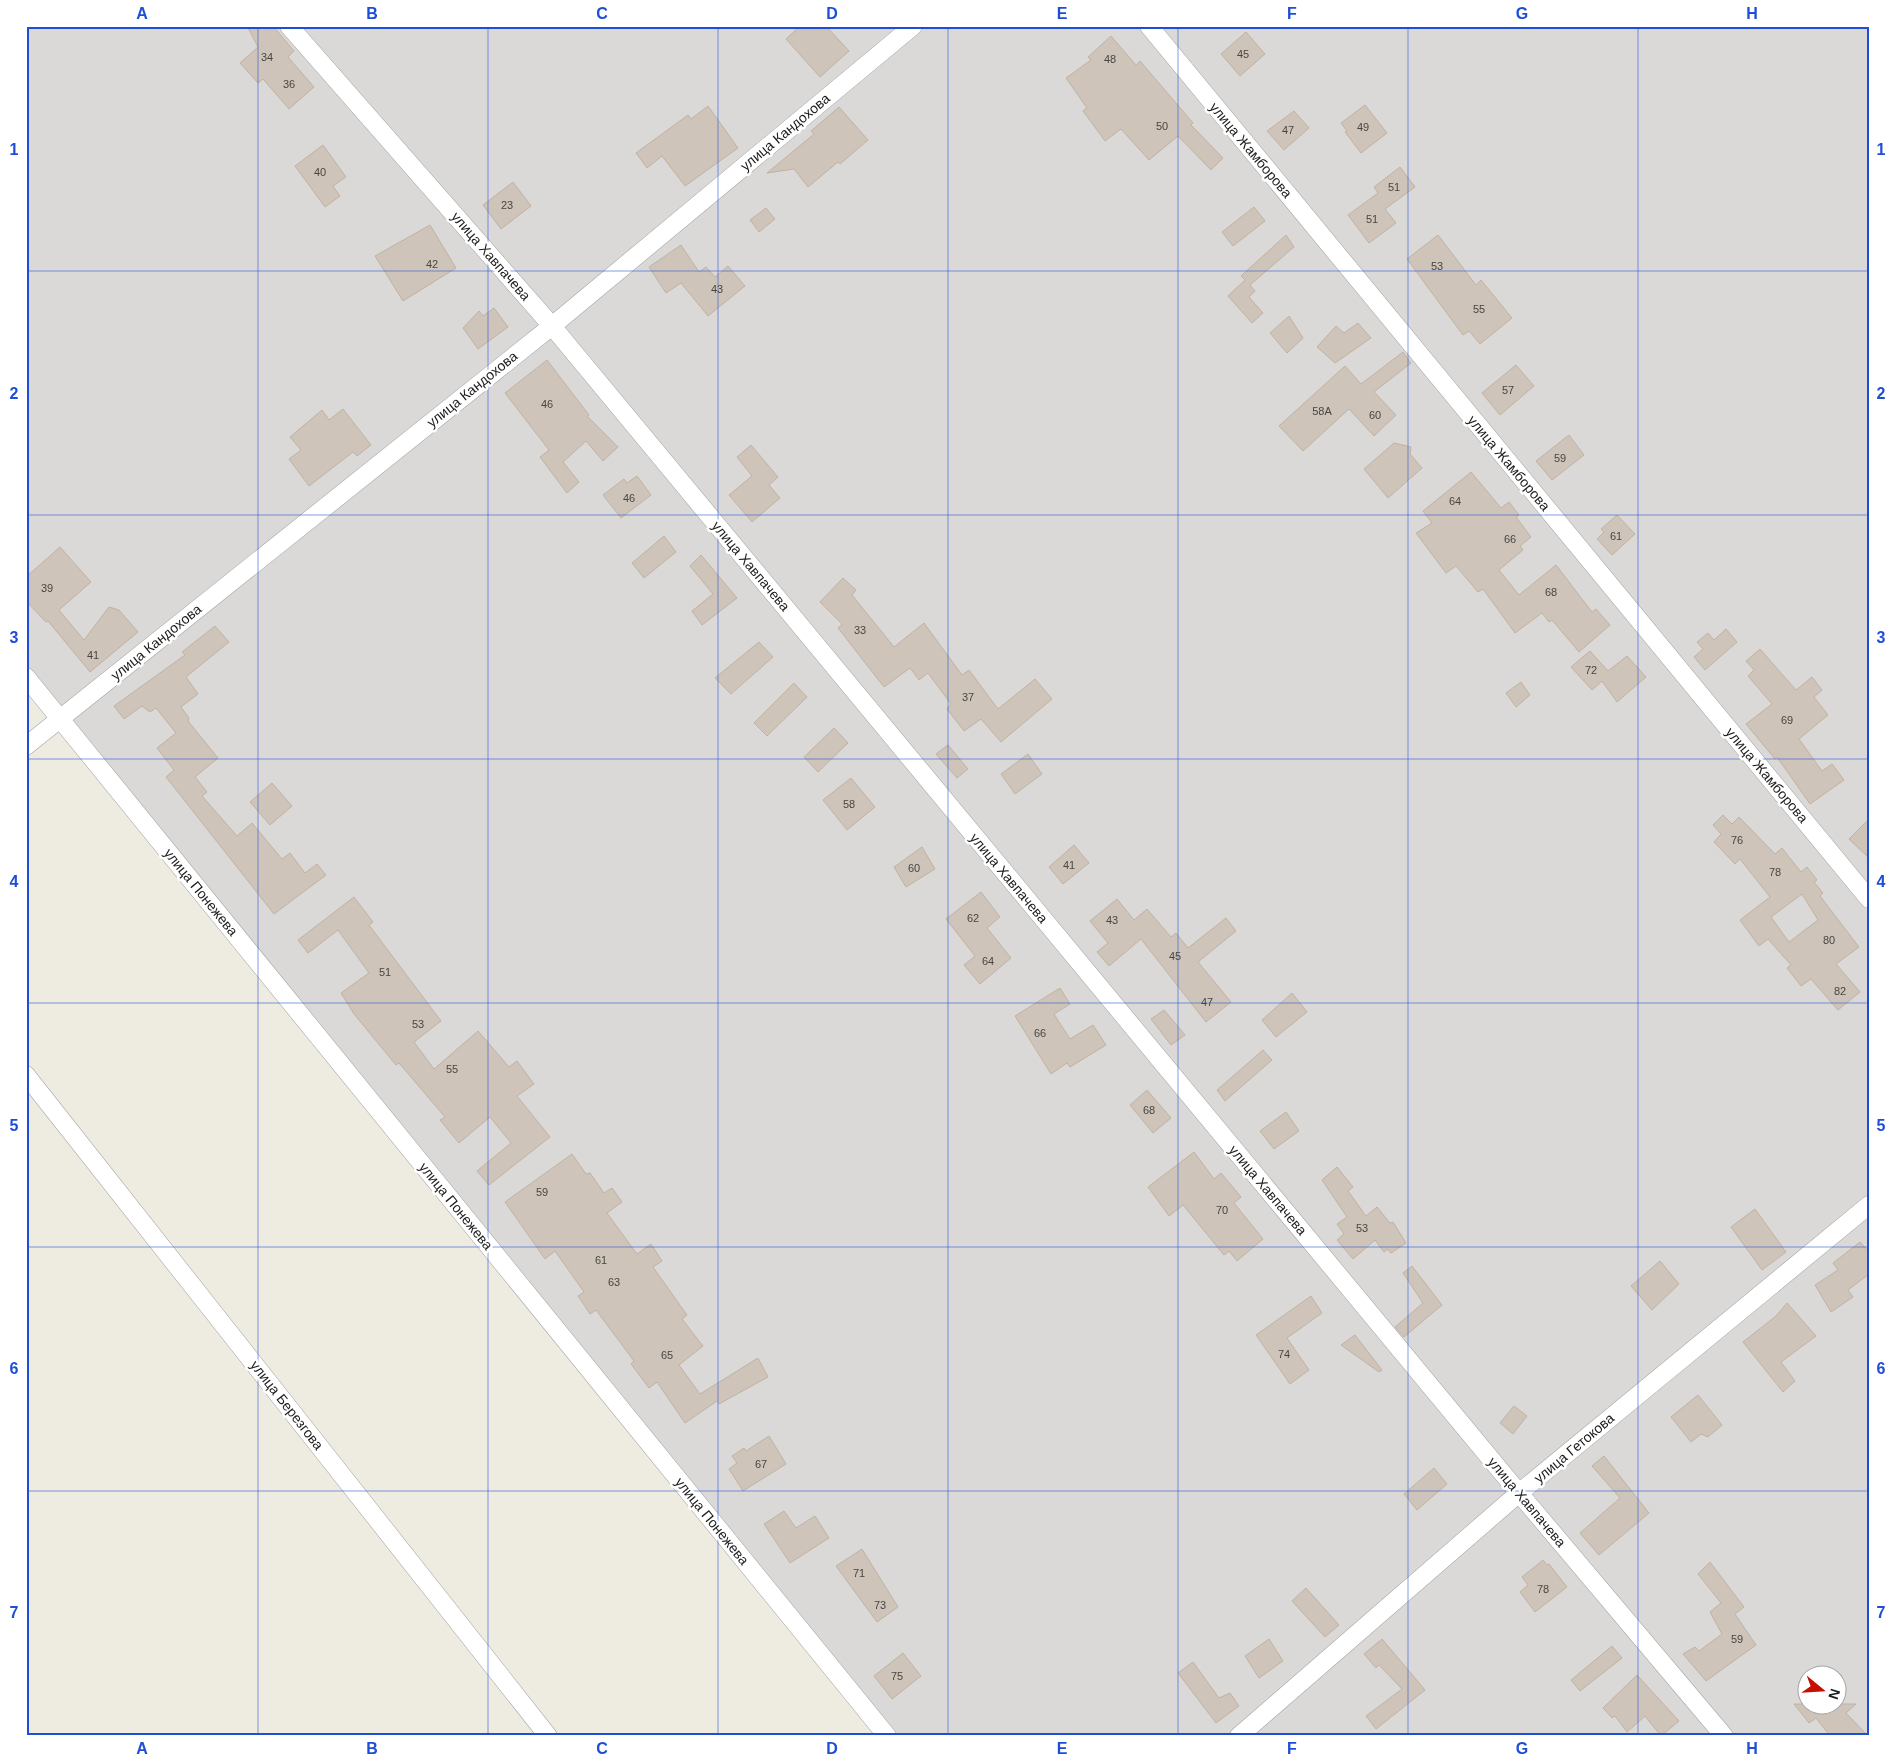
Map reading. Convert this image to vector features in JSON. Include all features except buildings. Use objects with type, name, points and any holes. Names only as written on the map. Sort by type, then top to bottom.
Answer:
[{"type":"street","name":"улица Хавпачева","points":[[289,26],[552,326],[1519,1493],[1724,1736]]},
{"type":"street","name":"улица Кандохова","points":[[26,746],[552,326],[913,26]]},
{"type":"street","name":"улица Жамборова","points":[[1149,26],[1869,899]]},
{"type":"street","name":"улица Понежева","points":[[26,677],[887,1736]]},
{"type":"street","name":"улица Березгова","points":[[26,1075],[548,1736]]},
{"type":"street","name":"улица Гетокова","points":[[1239,1736],[1519,1493],[1869,1205]]},
{"type":"shaded area","points":[[26,26],[1869,26],[1869,1736],[887,1736],[26,677]]}]
